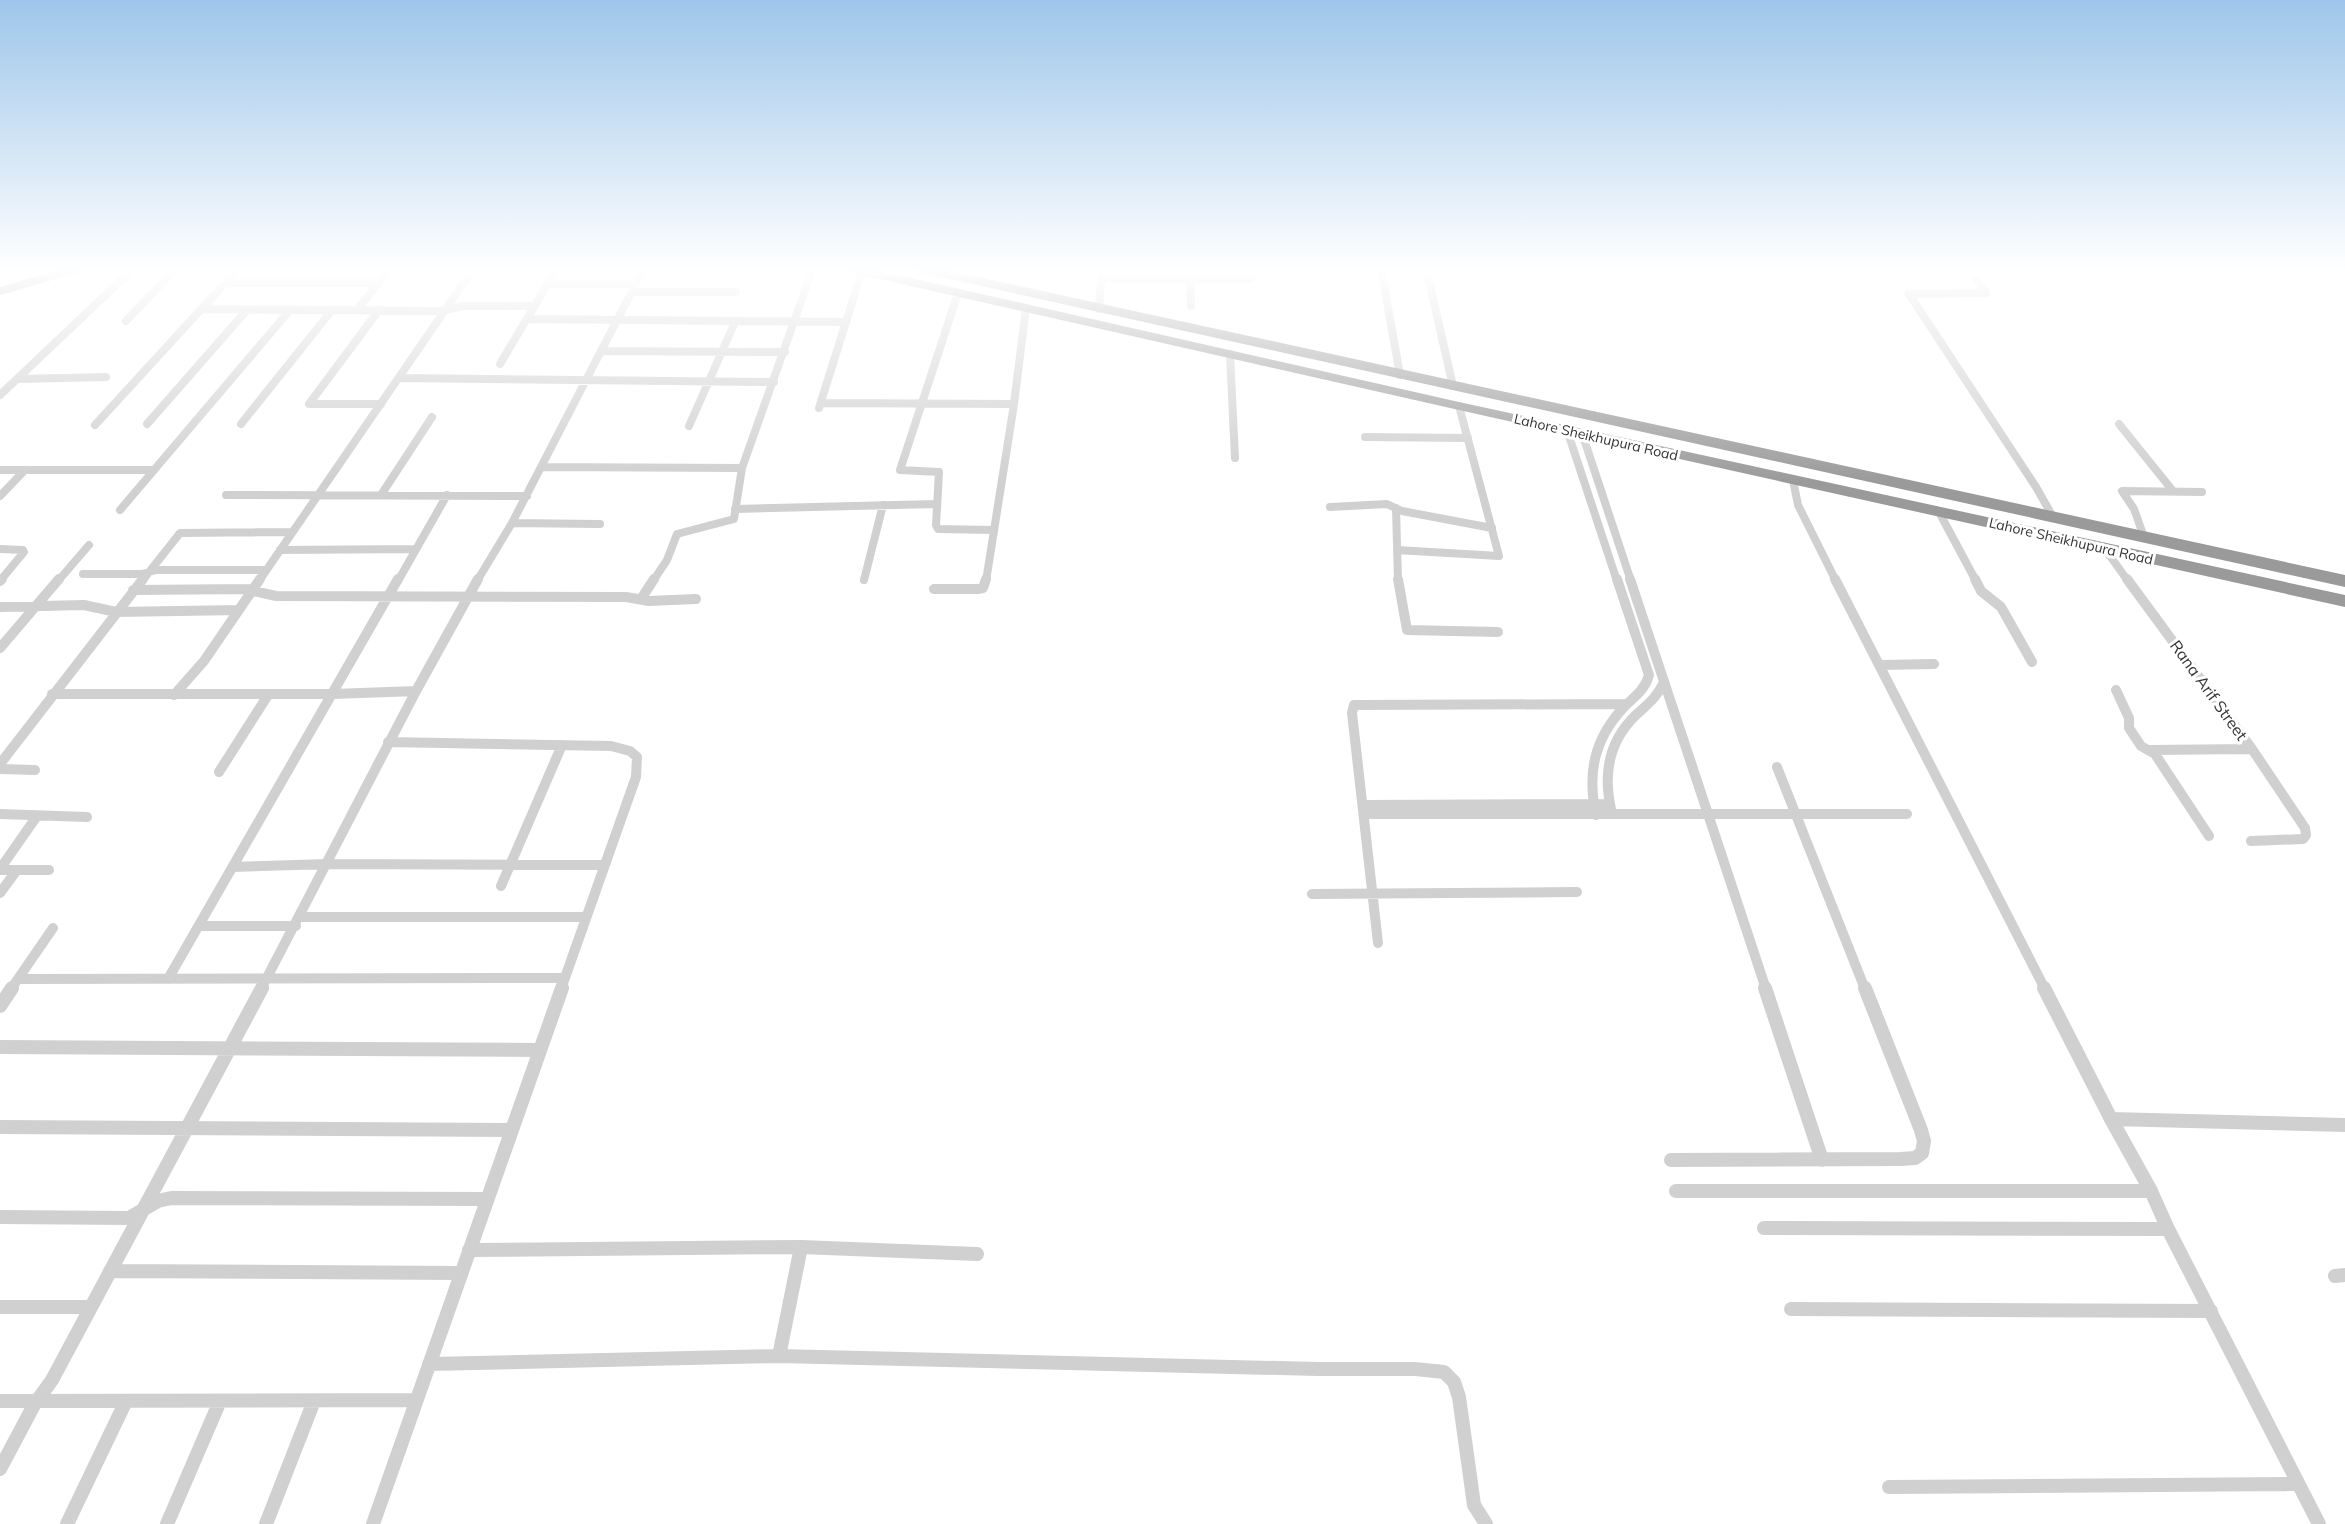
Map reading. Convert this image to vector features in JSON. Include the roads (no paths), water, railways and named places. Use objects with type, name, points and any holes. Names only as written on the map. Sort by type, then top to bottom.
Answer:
[{"type":"highway","name":"Lahore Sheikhupura Road","points":[[1164,339],[2345,601]]},
{"type":"highway","name":"Lahore Sheikhupura Road","points":[[1236,339],[2345,581]]},
{"type":"highway","points":[[2249,560],[2254,582]]},
{"type":"street","points":[[0,395],[60,339]]},
{"type":"street","points":[[94,425],[175,339]]},
{"type":"street","points":[[147,424],[221,339]]},
{"type":"street","points":[[120,510],[265,339]]},
{"type":"street","points":[[241,424],[309,339]]},
{"type":"street","points":[[357,339],[309,404],[381,404]]},
{"type":"street","points":[[174,695],[204,661],[426,339]]},
{"type":"street","points":[[500,364],[514,339]]},
{"type":"street","points":[[0,1469],[37,1401],[52,1380],[144,1209],[328,864],[388,742],[468,595],[527,496],[607,339]]},
{"type":"street","points":[[689,426],[728,339]]},
{"type":"street","points":[[641,599],[667,560],[675,536],[702,526],[731,521],[734,518],[742,468],[789,339]]},
{"type":"street","points":[[840,339],[820,406],[1014,404]]},
{"type":"street","points":[[941,339],[923,405],[900,470],[939,472],[936,504],[938,529],[994,530]]},
{"type":"street","points":[[934,589],[983,588],[1014,404],[1021,339]]},
{"type":"street","points":[[1394,339],[1400,375]]},
{"type":"street","points":[[1442,339],[1453,386]]},
{"type":"street","points":[[1939,339],[2036,487],[2053,517]]},
{"type":"street","points":[[601,351],[785,352]]},
{"type":"street","points":[[1230,354],[1235,458]]},
{"type":"street","points":[[18,379],[106,378]]},
{"type":"street","points":[[400,378],[774,382]]},
{"type":"street","points":[[1397,550],[1497,557],[1499,555],[1459,406]]},
{"type":"street","points":[[381,495],[432,417]]},
{"type":"street","points":[[2119,424],[2173,491]]},
{"type":"street","points":[[1575,432],[1664,682],[1822,1160]]},
{"type":"street","points":[[1575,432],[1648,672],[1645,688],[1608,726],[1593,759],[1589,781],[1595,810]]},
{"type":"street","points":[[1365,437],[1468,438]]},
{"type":"street","points":[[541,468],[742,468]]},
{"type":"street","points":[[0,470],[154,470]]},
{"type":"street","points":[[0,496],[25,470]]},
{"type":"street","points":[[1793,480],[1798,505],[2111,1119],[2151,1191],[2168,1229],[2319,1524]]},
{"type":"street","points":[[2144,537],[2134,509],[2122,492],[2202,492]]},
{"type":"street","points":[[226,495],[527,496]]},
{"type":"street","points":[[168,979],[447,495]]},
{"type":"street","points":[[735,509],[936,504]]},
{"type":"street","points":[[1330,507],[1384,504],[1492,528]]},
{"type":"street","points":[[864,580],[883,505]]},
{"type":"street","points":[[1396,508],[1398,583],[1407,631],[1498,632]]},
{"type":"street","points":[[1939,512],[1981,591],[2001,607],[2032,662]]},
{"type":"street","points":[[512,523],[600,524]]},
{"type":"street","points":[[35,770],[0,766],[4,752],[176,537],[184,532],[292,531]]},
{"type":"street","points":[[0,648],[89,545]]},
{"type":"street","points":[[0,549],[24,551],[0,581]]},
{"type":"street","points":[[280,550],[416,549]]},
{"type":"street","name":"Rana Arif Street","points":[[2105,549],[2252,749],[2305,828],[2307,835],[2303,839],[2251,841]]},
{"type":"street","points":[[83,574],[147,573],[156,570],[266,570]]},
{"type":"street","points":[[133,590],[253,589],[259,594],[276,596],[468,595],[696,599]]},
{"type":"street","points":[[0,607],[84,605],[116,612],[239,610]]},
{"type":"street","points":[[1879,665],[1934,664]]},
{"type":"street","points":[[1611,810],[1605,777],[1613,746],[1628,722],[1658,695],[1664,682]]},
{"type":"street","points":[[2116,690],[2129,718],[2129,728],[2142,746],[2155,754],[2210,836]]},
{"type":"street","points":[[51,694],[416,692]]},
{"type":"street","points":[[219,772],[268,694]]},
{"type":"street","points":[[1378,943],[1352,713],[1356,704],[1627,704]]},
{"type":"street","points":[[373,1524],[636,777],[638,760],[635,753],[625,748],[388,742]]},
{"type":"street","points":[[501,886],[562,745]]},
{"type":"street","points":[[2150,750],[2252,749]]},
{"type":"street","points":[[1671,1160],[1915,1158],[1922,1153],[1924,1141],[1777,767]]},
{"type":"street","points":[[1364,809],[1611,810],[1708,815],[1907,814]]},
{"type":"street","points":[[0,814],[87,816]]},
{"type":"street","points":[[0,870],[37,816]]},
{"type":"street","points":[[233,867],[328,864],[605,865]]},
{"type":"street","points":[[0,870],[49,870]]},
{"type":"street","points":[[0,893],[17,870]]},
{"type":"street","points":[[1312,894],[1577,892]]},
{"type":"street","points":[[199,926],[298,921],[586,917]]},
{"type":"street","points":[[0,1006],[53,928]]},
{"type":"street","points":[[18,980],[565,978]]},
{"type":"street","points":[[0,1047],[540,1050]]},
{"type":"street","points":[[2111,1119],[2345,1125]]},
{"type":"street","points":[[0,1127],[512,1130]]},
{"type":"street","points":[[1676,1191],[2151,1191]]},
{"type":"street","points":[[0,1217],[129,1218],[155,1200],[171,1198],[487,1199]]},
{"type":"street","points":[[1764,1228],[2168,1229]]},
{"type":"street","points":[[469,1250],[801,1247],[977,1254]]},
{"type":"street","points":[[779,1356],[801,1247]]},
{"type":"street","points":[[110,1271],[461,1273]]},
{"type":"street","points":[[0,1307],[91,1307]]},
{"type":"street","points":[[1791,1309],[2211,1311]]},
{"type":"street","points":[[429,1364],[779,1356],[1318,1369],[1414,1369],[1444,1372],[1454,1382],[1459,1397],[1474,1505],[1486,1524]]},
{"type":"street","points":[[0,1401],[416,1400]]},
{"type":"street","points":[[67,1524],[126,1401]]},
{"type":"street","points":[[166,1524],[220,1401]]},
{"type":"street","points":[[266,1524],[314,1401]]},
{"type":"street","points":[[1889,1488],[2298,1484]]}]
